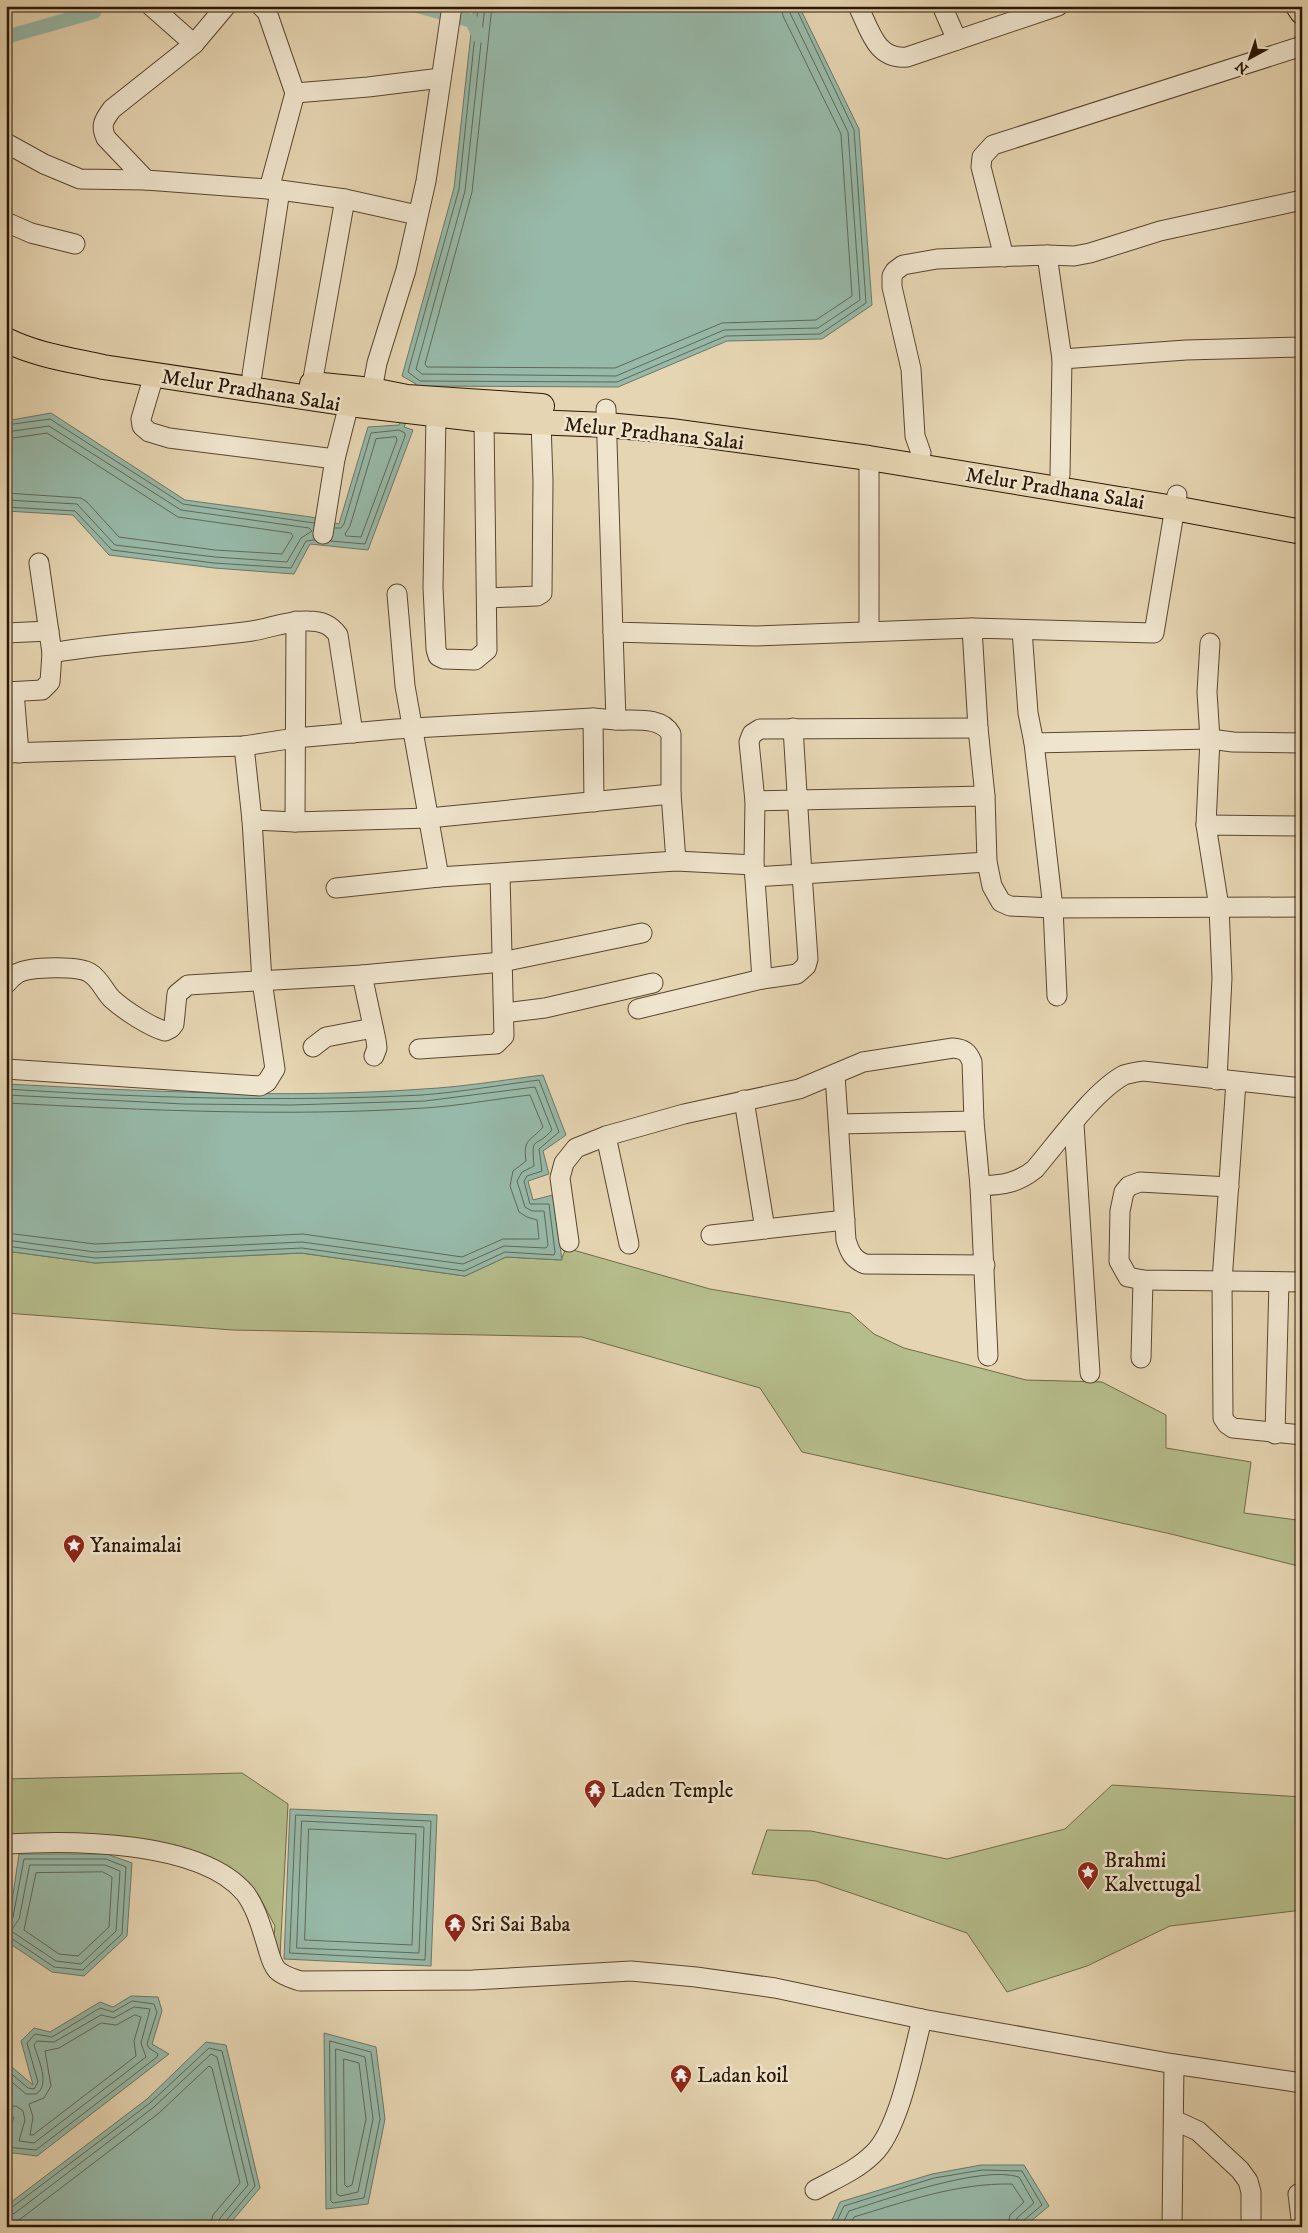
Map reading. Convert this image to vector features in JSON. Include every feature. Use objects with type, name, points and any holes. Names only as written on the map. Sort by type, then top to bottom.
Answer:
[{"type":"main road","points":[[1298,6],[1302,12]]},
{"type":"main road","name":"Melur Pradhana Salai","points":[[6,326],[71,345],[312,384],[372,390],[436,414],[484,420],[542,422],[607,417],[671,431],[1176,501],[1302,516]]},
{"type":"main road","name":"Melur Pradhana Salai","points":[[6,340],[18,346],[65,359],[154,375],[349,404],[410,404],[750,426],[1060,475],[1302,532]]},
{"type":"street","points":[[150,6],[194,44]]},
{"type":"street","points":[[146,180],[106,138],[102,122],[112,109],[194,44],[226,6]]},
{"type":"street","points":[[252,375],[274,190],[295,92],[267,12],[261,6]]},
{"type":"street","points":[[372,390],[377,363],[406,270],[426,181],[452,6]]},
{"type":"street","points":[[858,6],[880,48],[888,55],[896,58],[907,57],[1058,6]]},
{"type":"street","points":[[942,6],[958,40]]},
{"type":"street","points":[[1004,256],[981,167],[982,157],[993,145],[1302,46]]},
{"type":"street","points":[[295,92],[311,93],[441,78]]},
{"type":"street","points":[[6,143],[44,164],[80,179],[146,180],[274,190],[345,199],[417,216]]},
{"type":"street","points":[[312,384],[345,199]]},
{"type":"street","points":[[921,453],[915,436],[911,370],[892,287],[892,276],[895,270],[904,265],[937,259],[1047,255],[1074,256],[1090,253],[1160,231],[1302,200]]},
{"type":"street","points":[[6,222],[31,233],[75,244]]},
{"type":"street","points":[[1047,255],[1062,359],[1060,475]]},
{"type":"street","points":[[1062,359],[1186,350],[1302,347]]},
{"type":"street","points":[[154,375],[140,419],[142,426],[149,432],[194,442],[335,459]]},
{"type":"street","points":[[323,534],[335,459],[349,404]]},
{"type":"street","points":[[436,414],[433,588],[438,656],[444,659],[475,660],[481,657],[487,650],[484,420]]},
{"type":"street","points":[[607,417],[616,720]]},
{"type":"street","points":[[487,598],[537,596],[542,593],[542,422]]},
{"type":"street","points":[[869,458],[869,632]]},
{"type":"street","points":[[613,632],[756,636],[972,628],[1154,633],[1176,501]]},
{"type":"street","points":[[39,563],[52,653],[50,682],[42,690],[10,692],[13,753],[244,746],[295,738],[413,728],[593,718],[652,722],[667,727],[671,734],[671,794],[676,861]]},
{"type":"street","points":[[397,594],[405,686],[439,877]]},
{"type":"street","points":[[52,653],[93,646],[254,631],[296,621],[328,624],[338,635],[353,733]]},
{"type":"street","points":[[295,822],[296,621]]},
{"type":"street","points":[[972,628],[978,728],[985,796],[987,862],[992,886],[1001,902],[1010,906],[1053,908],[1302,907]]},
{"type":"street","points":[[1022,630],[1028,713],[1034,743],[1053,908],[1057,996]]},
{"type":"street","points":[[6,633],[49,632]]},
{"type":"street","points":[[1210,643],[1208,692],[1210,739],[1206,825],[1218,907],[1222,978],[1217,1080]]},
{"type":"street","points":[[593,718],[594,802]]},
{"type":"street","points":[[762,979],[754,871],[755,801],[750,742],[752,734],[760,729],[793,728],[978,728]]},
{"type":"street","points":[[638,1009],[762,979],[797,974],[806,966],[808,958],[793,728]]},
{"type":"street","points":[[1034,743],[1210,739],[1233,742],[1302,743]]},
{"type":"street","points":[[6,1069],[260,1086],[267,1082],[275,1069],[262,981],[252,820],[244,746]]},
{"type":"street","points":[[252,820],[295,822],[429,818],[671,794]]},
{"type":"street","points":[[755,801],[985,796]]},
{"type":"street","points":[[1206,825],[1302,826]]},
{"type":"street","points":[[336,888],[439,877],[676,861],[754,871],[802,874],[987,862]]},
{"type":"street","points":[[419,1049],[496,1044],[504,1036],[500,874]]},
{"type":"street","points":[[6,984],[19,973],[33,969],[80,969],[88,971],[98,979],[111,998],[121,1006],[157,1029],[165,1031],[174,1024],[177,994],[188,985],[362,975],[502,962],[642,933]]},
{"type":"street","points":[[362,975],[377,1048],[374,1056]]},
{"type":"street","points":[[504,1014],[545,1008],[653,983]]},
{"type":"street","points":[[313,1047],[326,1037],[373,1028]]},
{"type":"street","points":[[569,1242],[560,1178],[564,1163],[576,1148],[606,1136],[744,1100],[800,1089],[862,1062],[953,1048],[962,1049],[969,1054],[972,1062],[974,1121],[985,1266],[988,1356]]},
{"type":"street","points":[[980,1186],[1003,1185],[1023,1178],[1035,1169],[1096,1097],[1113,1082],[1126,1074],[1143,1071],[1302,1088]]},
{"type":"street","points":[[835,1075],[840,1124],[846,1240],[850,1253],[856,1260],[865,1264],[985,1266]]},
{"type":"street","points":[[1236,1082],[1222,1281],[1223,1418],[1233,1428],[1275,1434],[1302,1435]]},
{"type":"street","points":[[744,1100],[764,1229]]},
{"type":"street","points":[[840,1124],[974,1121]]},
{"type":"street","points":[[1074,1124],[1090,1373]]},
{"type":"street","points":[[606,1136],[628,1244]]},
{"type":"street","points":[[1228,1187],[1140,1182],[1129,1186],[1124,1192],[1120,1211],[1119,1261],[1128,1277],[1143,1280],[1302,1282]]},
{"type":"street","points":[[711,1235],[845,1220]]},
{"type":"street","points":[[1142,1358],[1143,1280]]},
{"type":"street","points":[[1275,1434],[1279,1282]]},
{"type":"street","points":[[6,1844],[94,1842],[188,1859],[215,1869],[232,1880],[246,1894],[258,1916],[273,1964],[278,1971],[287,1977],[300,1981],[473,1980],[631,1971],[696,1976],[775,1988],[922,2019],[1174,2064],[1302,2082]]},
{"type":"street","points":[[815,2190],[854,2169],[874,2154],[884,2141],[905,2090],[922,2019]]},
{"type":"street","points":[[1172,2227],[1174,2064]]},
{"type":"street","points":[[1174,2120],[1198,2131],[1240,2170],[1248,2181],[1251,2192],[1251,2227]]},
{"type":"street","points":[[1298,2194],[1302,2227]]},
{"type":"green space","points":[[566,1248],[710,1289],[850,1313],[874,1334],[904,1348],[1026,1380],[1102,1382],[1166,1415],[1166,1448],[1251,1462],[1244,1513],[1297,1520],[1300,1493],[1302,1491],[1302,1567],[1171,1534],[802,1452],[760,1388],[582,1337],[233,1330],[6,1313],[6,1251],[95,1263],[301,1253],[465,1276],[506,1257],[561,1260]]},
{"type":"green space","points":[[242,1773],[288,1804],[280,1956],[272,1953],[275,1926],[258,1894],[230,1867],[175,1845],[6,1836],[6,1779]]},
{"type":"green space","points":[[1112,1785],[1302,1797],[1302,1910],[1170,1926],[1087,1966],[1007,1992],[967,1933],[816,1881],[752,1874],[767,1830],[811,1831],[947,1859],[1065,1829]]},
{"type":"water","points":[[474,6],[799,6],[859,129],[872,305],[822,339],[727,341],[618,387],[421,386],[404,427],[413,430],[368,550],[310,544],[294,574],[214,568],[109,555],[73,515],[6,511],[6,421],[51,413],[185,500],[311,517],[339,524],[368,427],[399,425],[416,384],[402,376],[454,188]]},
{"type":"water","points":[[543,1075],[566,1135],[543,1151],[549,1174],[528,1181],[533,1200],[553,1195],[562,1260],[506,1257],[465,1276],[301,1253],[95,1263],[6,1251],[6,1084],[267,1094],[371,1092],[438,1088]]},
{"type":"water","points":[[290,1809],[437,1815],[431,1966],[284,1959]]},
{"type":"water","points":[[19,1854],[107,1854],[132,1863],[127,1936],[84,1976],[52,1972],[6,1941]]},
{"type":"water","points":[[131,1996],[158,1997],[162,2011],[152,2044],[169,2054],[37,2156],[6,2152],[6,2142],[14,2117],[6,2118],[6,2062],[33,2085],[21,2041],[34,2028],[50,2032],[100,2002],[113,2007]]},
{"type":"water","points":[[324,2033],[376,2047],[385,2119],[368,2204],[326,2209]]},
{"type":"water","points":[[206,2042],[226,2045],[260,2188],[227,2227],[6,2227],[6,2206],[147,2099]]},
{"type":"water","points":[[981,2165],[1024,2165],[1049,2206],[1024,2227],[829,2227],[840,2202],[932,2174]]},
{"type":"waterway","points":[[417,6],[472,21],[479,36]]},
{"type":"waterway","points":[[6,37],[94,12]]},
{"type":"place","name":"Yanaimalai","points":[[74,1564]]},
{"type":"place","name":"Laden Temple","points":[[595,1809]]},
{"type":"place","name":"Brahmi Kalvettugal","points":[[1088,1891]]},
{"type":"place","name":"Sri Sai Baba","points":[[455,1943]]},
{"type":"place","name":"Ladan koil","points":[[681,2094]]}]
